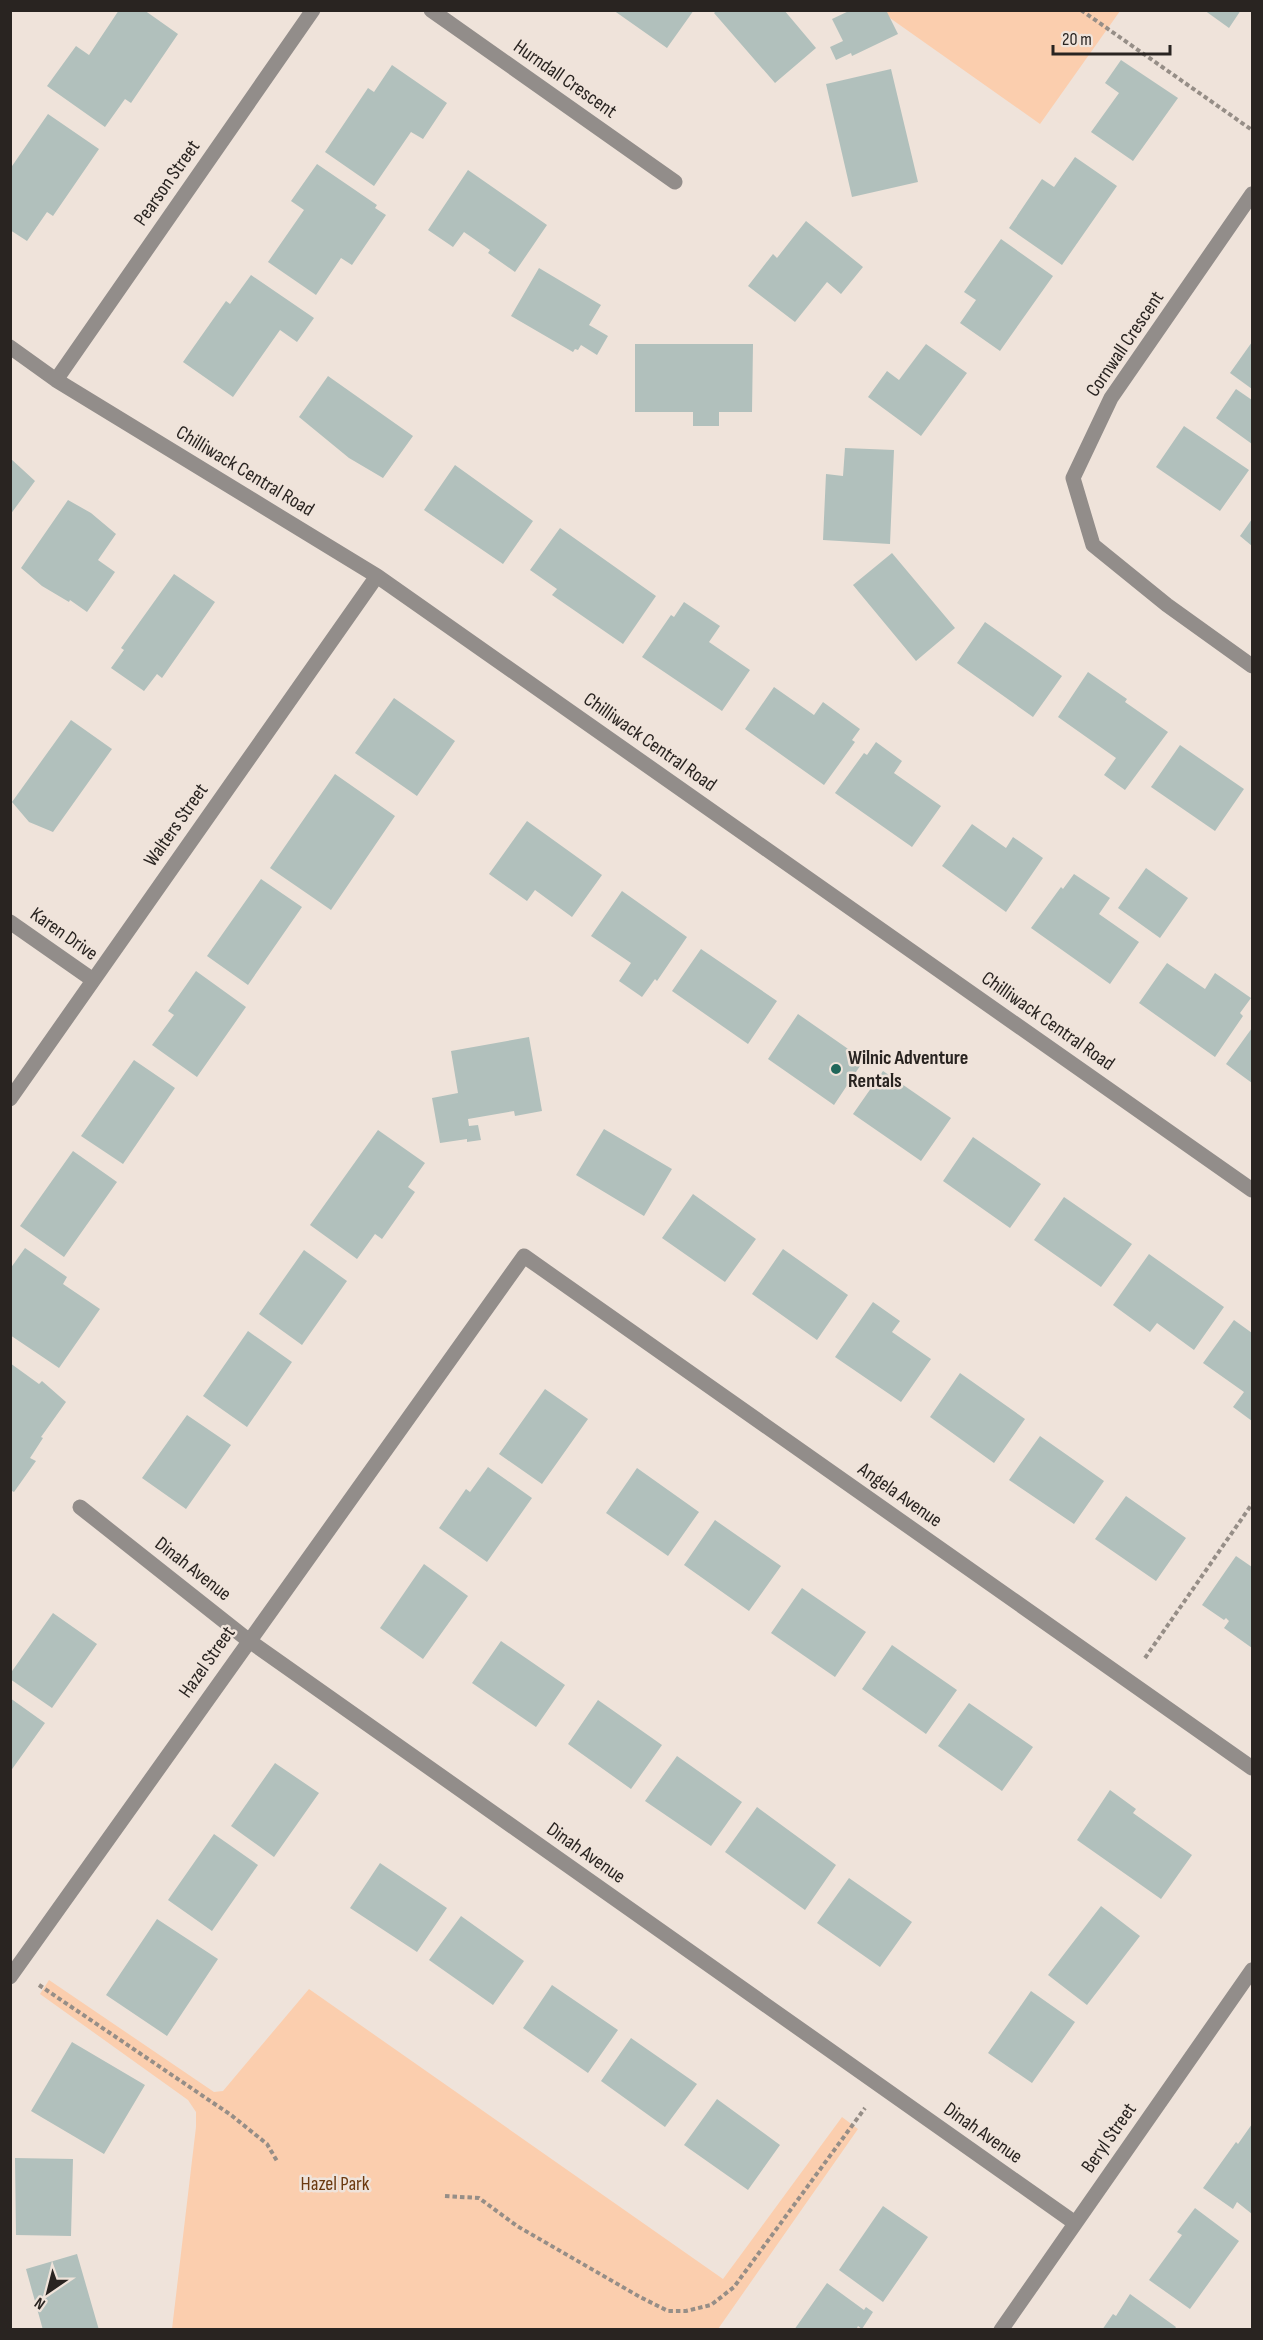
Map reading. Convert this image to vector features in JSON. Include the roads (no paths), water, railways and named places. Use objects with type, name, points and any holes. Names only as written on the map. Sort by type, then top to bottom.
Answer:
[{"type":"street","name":"Pearson Street","points":[[56,380],[313,10]]},
{"type":"street","name":"Hurndall Crescent","points":[[431,10],[675,182]]},
{"type":"street","name":"Cornwall Crescent","points":[[1252,194],[1111,398],[1073,478],[1093,544],[1167,605],[1252,666]]},
{"type":"street","name":"Chilliwack Central Road","points":[[10,348],[56,380],[377,576],[1252,1190]]},
{"type":"street","name":"Walters Street","points":[[10,1099],[377,576]]},
{"type":"street","name":"Karen Drive","points":[[10,922],[93,980]]},
{"type":"street","name":"Hazel Street","points":[[12,1974],[524,1256]]},
{"type":"street","name":"Angela Avenue","points":[[524,1256],[1252,1768]]},
{"type":"street","name":"Dinah Avenue","points":[[80,1507],[248,1640],[1075,2223]]},
{"type":"street","name":"Beryl Street","points":[[1001,2330],[1252,1970]]},
{"type":"place","name":"Wilnic Adventure Rentals","points":[[836,1069]]},
{"type":"park label","name":"Hazel Park","points":[[335,2184]]}]
